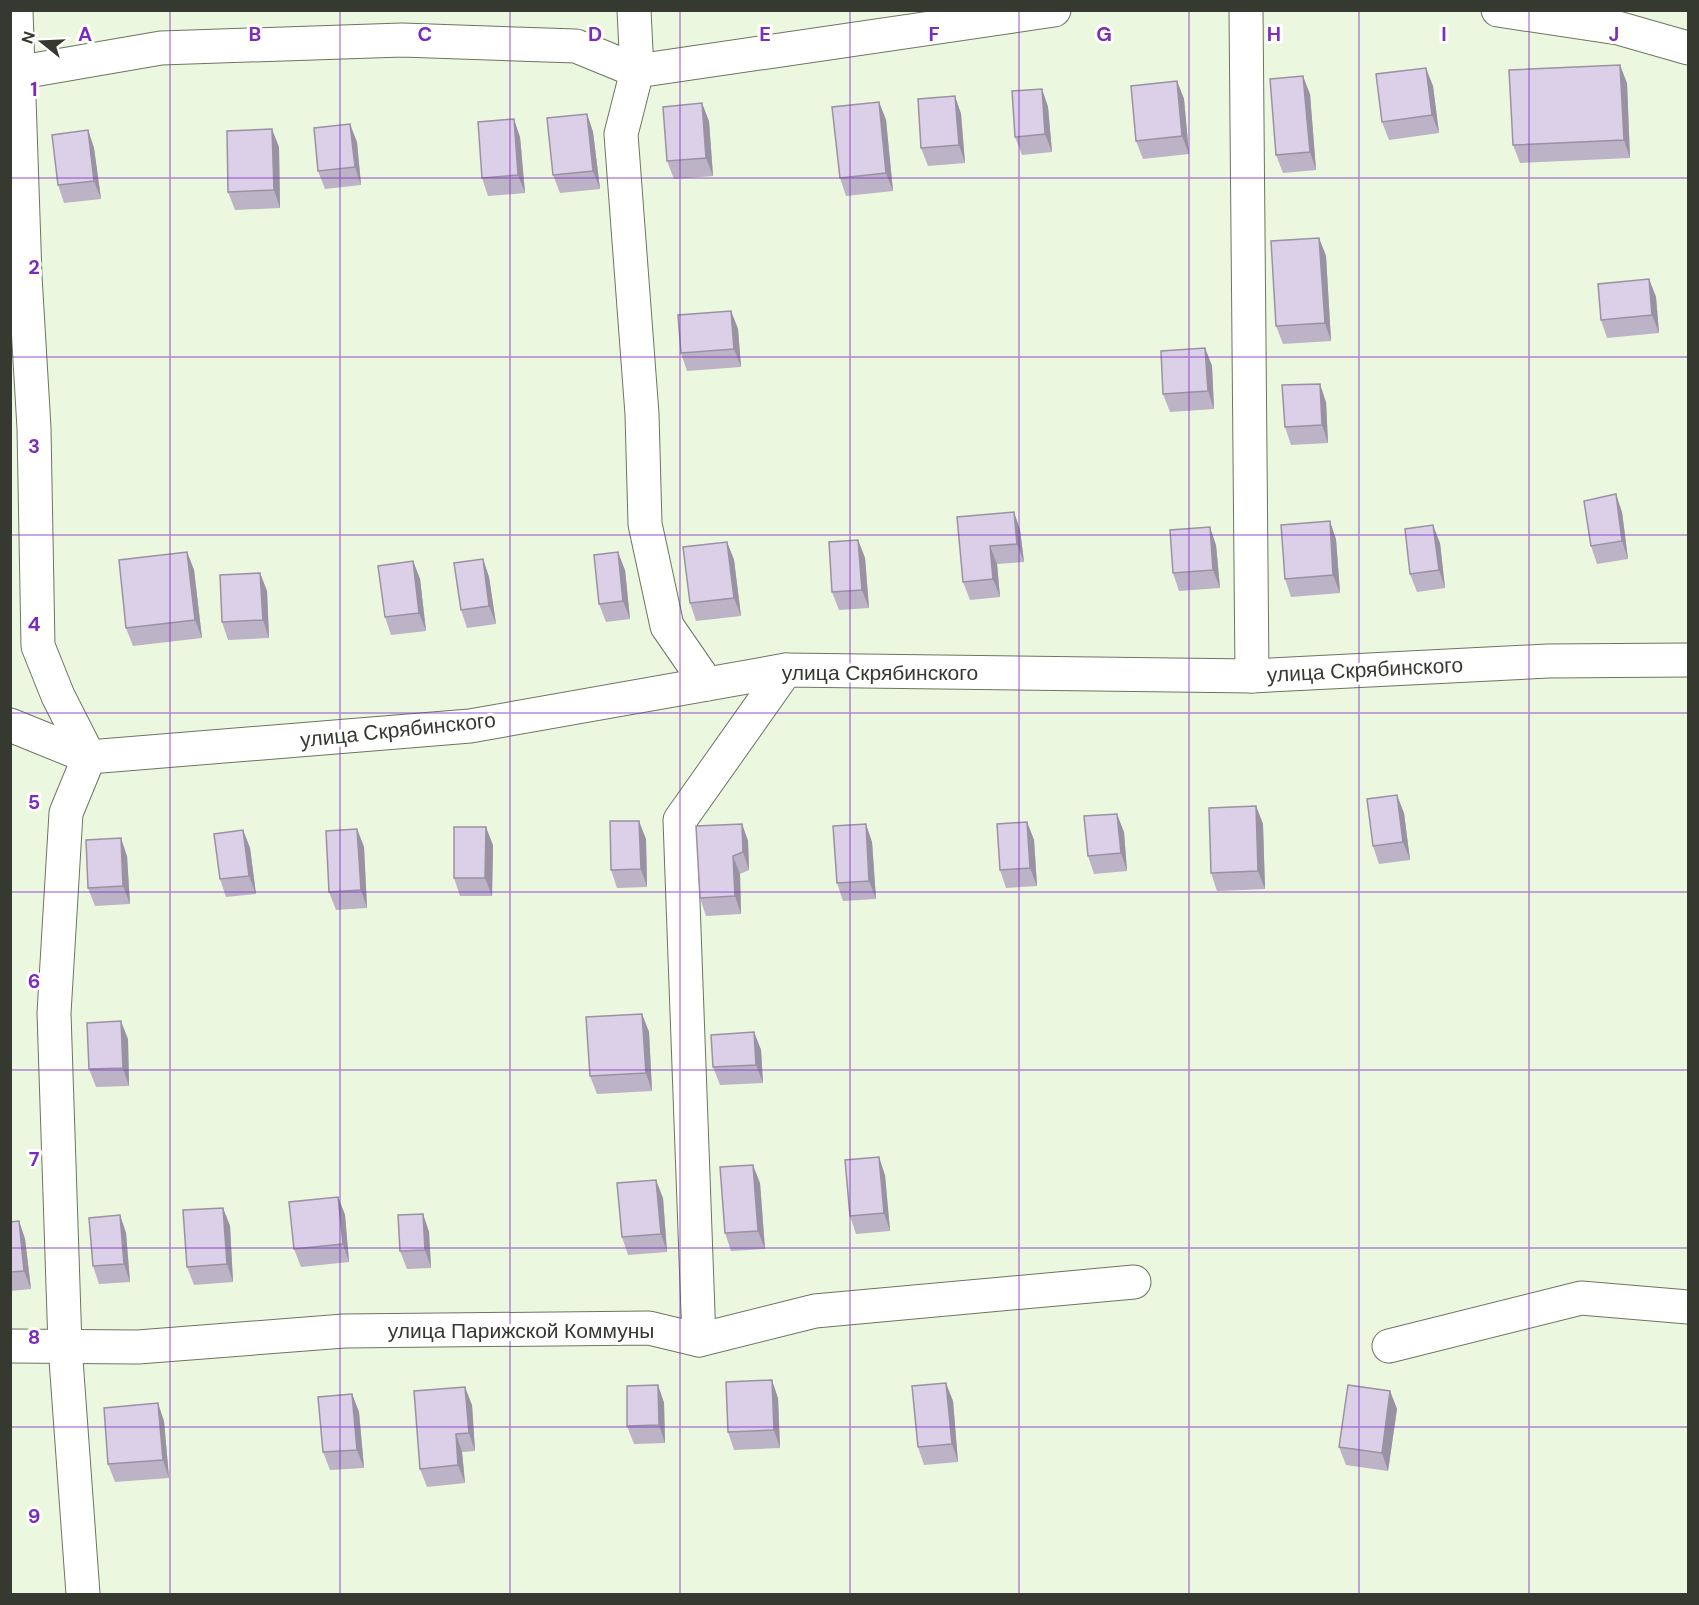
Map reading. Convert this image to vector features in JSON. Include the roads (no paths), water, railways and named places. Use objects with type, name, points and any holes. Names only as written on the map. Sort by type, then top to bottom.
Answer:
[{"type":"street","points":[[16,10],[14,75],[34,428],[38,646],[58,696],[89,757],[66,813],[54,1013],[65,1346],[83,1594]]},
{"type":"street","points":[[634,10],[637,71],[621,134],[642,414],[645,524],[667,626],[707,684]]},
{"type":"street","points":[[14,75],[160,48],[402,40],[576,46],[637,71],[1054,10]]},
{"type":"street","points":[[1246,10],[1252,676]]},
{"type":"street","points":[[1498,10],[1618,28],[1689,48]]},
{"type":"street","name":"улица Скрябинского","points":[[10,725],[89,757],[470,726],[786,670],[1252,676],[1548,661],[1689,660]]},
{"type":"street","points":[[699,1340],[680,820],[786,670]]},
{"type":"street","name":"улица Парижской Коммуны","points":[[10,1346],[138,1347],[344,1331],[626,1328],[649,1328],[699,1340],[814,1311],[1134,1282]]},
{"type":"street","points":[[1389,1346],[1581,1298],[1689,1307]]}]
